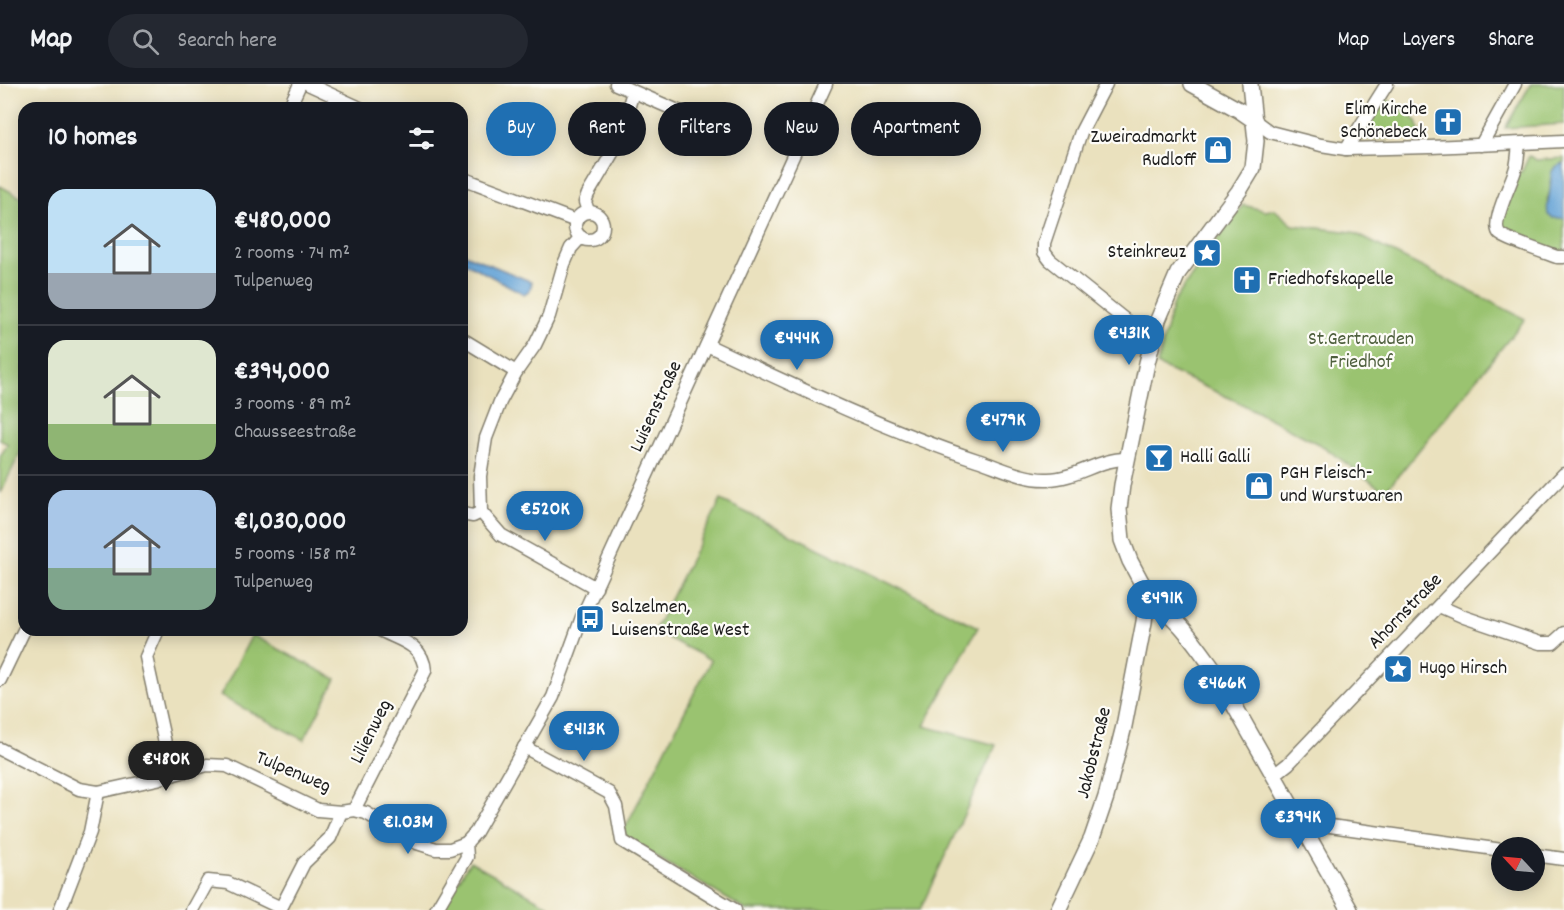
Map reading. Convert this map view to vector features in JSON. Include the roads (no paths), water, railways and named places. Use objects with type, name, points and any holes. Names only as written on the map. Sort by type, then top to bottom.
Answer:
[{"type":"street","points":[[291,102],[300,84]]},
{"type":"street","points":[[308,84],[347,102]]},
{"type":"street","points":[[616,84],[658,103]]},
{"type":"street","name":"Luisenstraße","points":[[436,910],[466,858],[466,843],[477,832],[553,697],[582,617],[826,84]]},
{"type":"street","points":[[1106,84],[1081,132],[1044,243],[1044,252],[1050,260],[1139,331],[1153,336]]},
{"type":"street","points":[[1192,84],[1239,110],[1270,132],[1322,146],[1346,149],[1564,141]]},
{"type":"street","points":[[1250,84],[1256,156],[1250,174],[1178,273],[1164,302],[1153,336],[1127,459],[1119,509],[1119,525],[1125,551],[1145,589],[1146,598],[1159,605],[1203,654],[1223,684],[1350,910]]},
{"type":"street","points":[[1346,149],[1387,84]]},
{"type":"street","points":[[1481,145],[1515,84]]},
{"type":"street","points":[[588,211],[585,201],[617,144],[633,92]]},
{"type":"street","points":[[1519,144],[1516,169],[1497,219],[1497,228],[1500,234],[1515,241],[1557,257],[1564,257]]},
{"type":"street","points":[[468,180],[576,221]]},
{"type":"street","points":[[588,211],[600,215],[604,226],[603,231],[594,239],[581,237],[576,229],[576,221],[582,213],[588,211]]},
{"type":"street","points":[[581,237],[571,248],[564,264],[549,316],[535,345],[516,372],[500,402],[486,438],[480,476],[481,512],[501,536],[596,588]]},
{"type":"street","points":[[468,343],[516,372]]},
{"type":"street","points":[[707,345],[877,422],[1022,475],[1047,479],[1073,475],[1118,459],[1127,459]]},
{"type":"street","name":"Ahornstraße","points":[[1274,775],[1288,764],[1564,474]]},
{"type":"street","points":[[468,515],[473,516],[481,512]]},
{"type":"street","name":"Jakobstraße","points":[[1058,910],[1092,837],[1106,797],[1125,726],[1146,598]]},
{"type":"street","points":[[1439,606],[1540,643],[1553,642],[1564,633]]},
{"type":"street","points":[[0,680],[21,636]]},
{"type":"street","points":[[155,636],[146,657],[172,775]]},
{"type":"street","name":"Lilienweg","points":[[354,810],[425,671],[424,658],[417,649],[392,636]]},
{"type":"street","points":[[524,747],[609,793],[616,806],[622,841],[735,910]]},
{"type":"street","name":"Tulpenweg","points":[[0,748],[79,789],[98,792],[207,765],[227,766],[318,810],[341,812],[354,810]]},
{"type":"street","points":[[60,910],[90,832],[98,792]]},
{"type":"street","points":[[354,810],[366,813],[417,843],[436,849],[450,849],[466,843]]},
{"type":"street","points":[[192,910],[208,881],[228,883],[281,909],[304,863],[330,838],[341,812]]},
{"type":"street","points":[[1304,827],[1316,824],[1491,848]]},
{"type":"street","points":[[1545,856],[1564,859]]},
{"type":"water","points":[[1564,163],[1564,218],[1553,218],[1548,215],[1547,208],[1551,174],[1555,168]]},
{"type":"water","points":[[468,255],[532,282],[530,290],[524,294],[468,264]]},
{"type":"place","name":"Elim Kirche Schönebeck","points":[[1448,122]]},
{"type":"place","name":"Zweiradmarkt Rudloff","points":[[1218,150]]},
{"type":"place","name":"Steinkreuz","points":[[1207,253]]},
{"type":"place","name":"Friedhofskapelle","points":[[1247,280]]},
{"type":"place","name":"Halli Galli","points":[[1159,458]]},
{"type":"place","name":"PGH Fleisch- und Wurstwaren","points":[[1259,486]]},
{"type":"place","name":"Salzelmen, Luisenstraße West","points":[[590,619]]},
{"type":"place","name":"Hugo Hirsch","points":[[1398,669]]},
{"type":"park label","name":"St.Gertrauden Friedhof","points":[[1361,352]]}]
